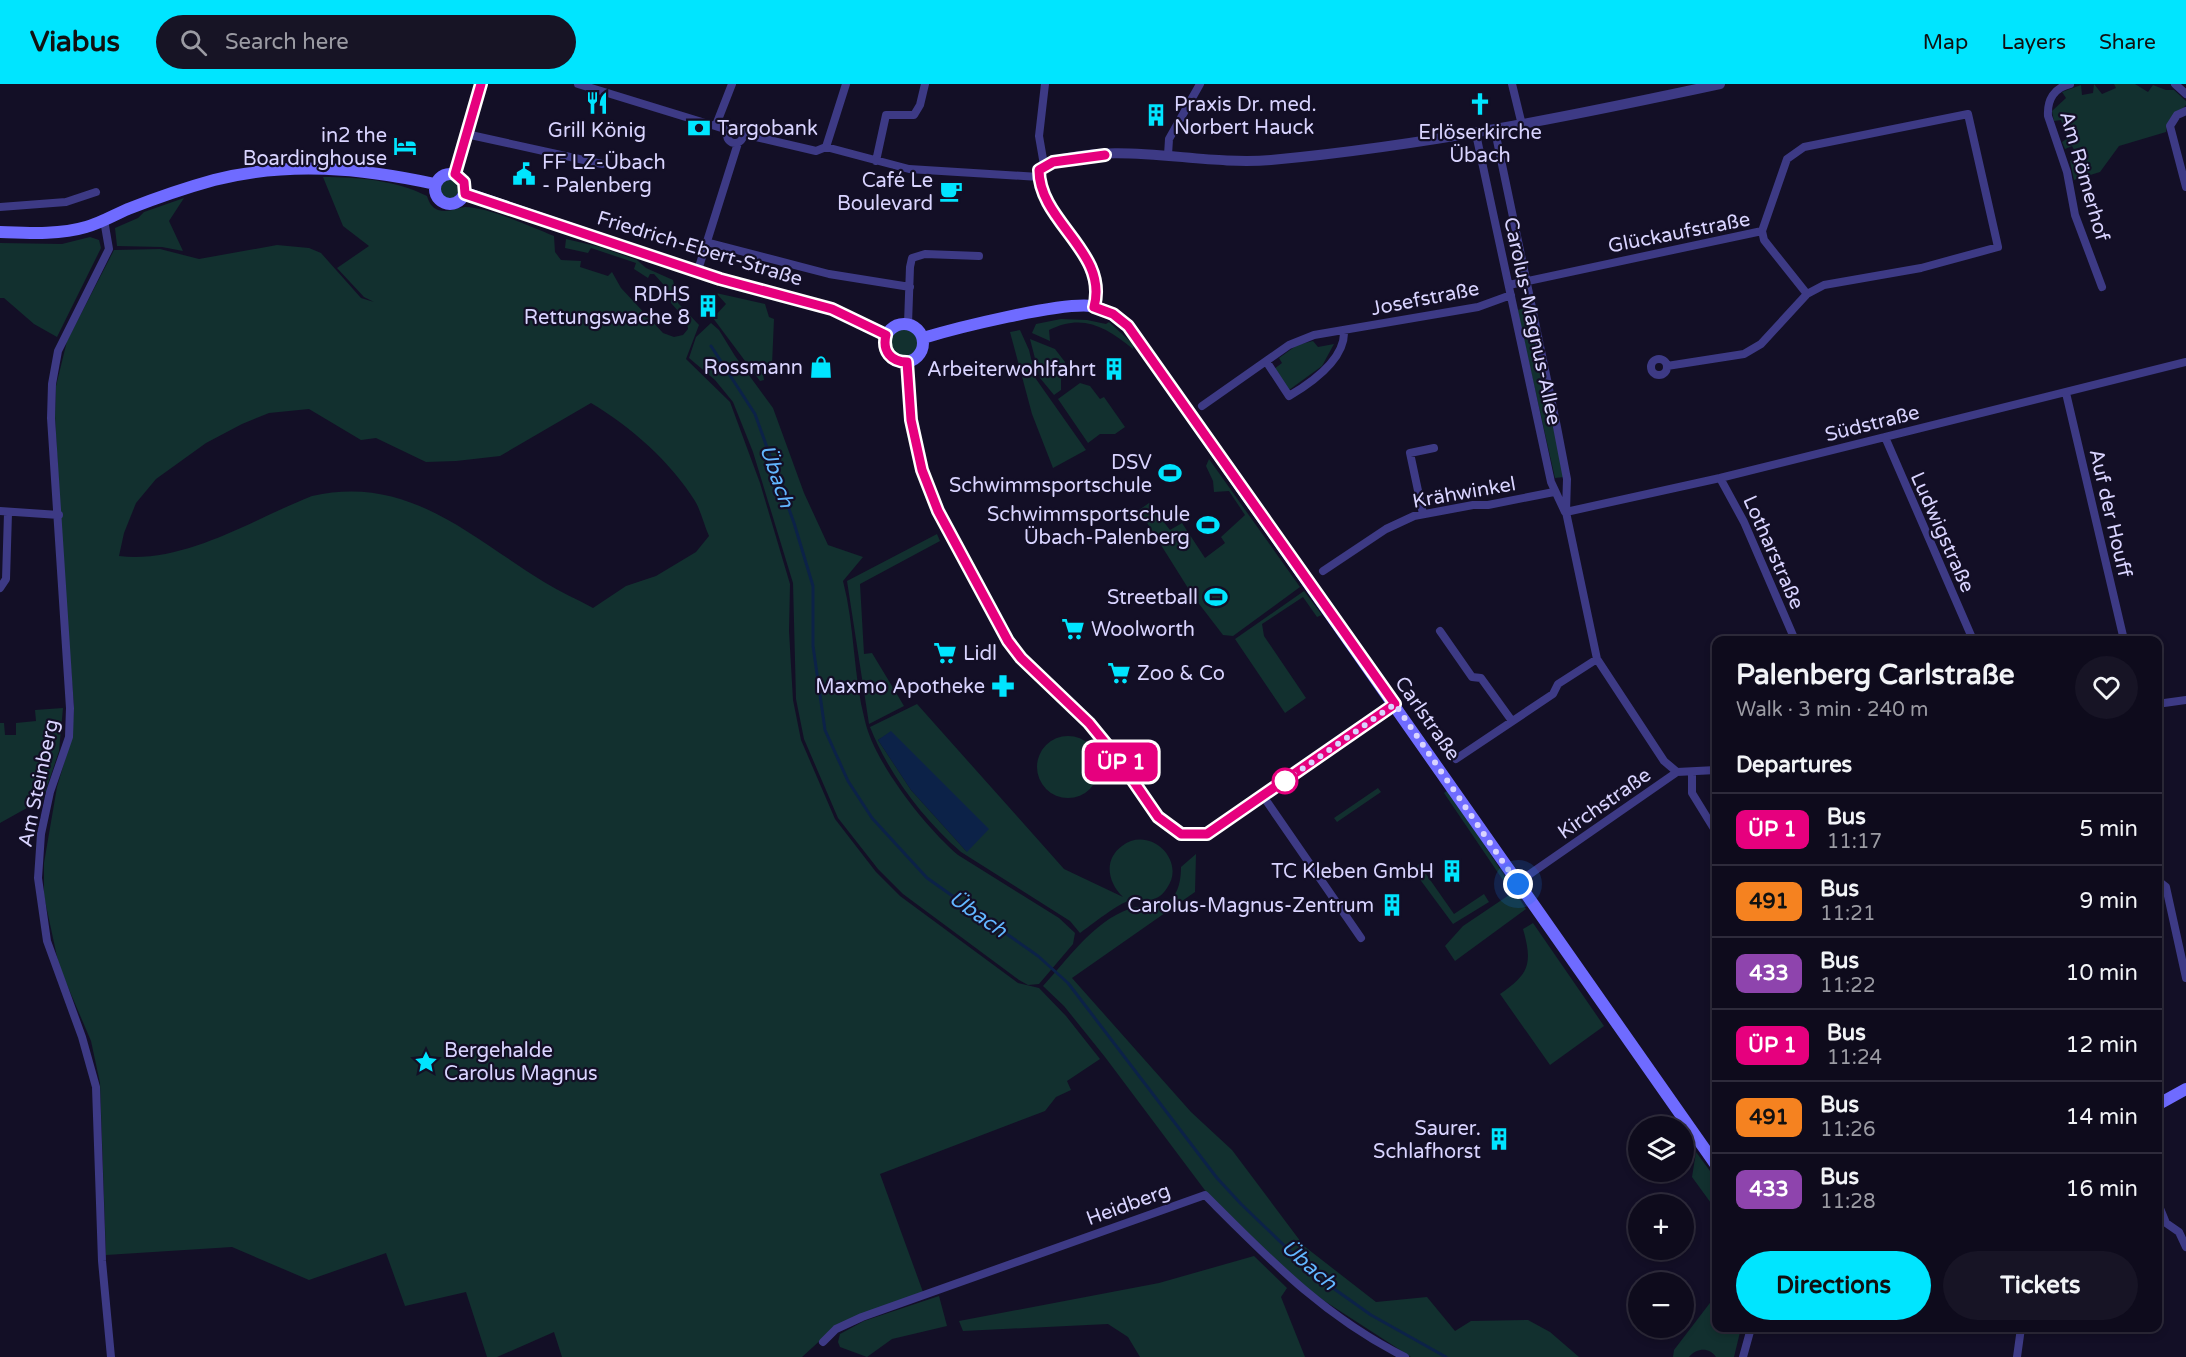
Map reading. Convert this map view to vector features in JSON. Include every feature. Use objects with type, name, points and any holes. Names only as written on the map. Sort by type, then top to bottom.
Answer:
[{"type":"main road","points":[[0,232],[64,232],[84,228],[149,201],[214,180],[277,169],[336,168],[395,175],[435,184],[443,175],[455,174],[464,182],[465,194]]},
{"type":"main road","name":"Friedrich-Ebert-Straße","points":[[435,184],[436,196],[445,203],[457,202],[465,194],[720,279],[832,309],[886,335]]},
{"type":"main road","points":[[923,338],[1018,316],[1079,306],[1094,307]]},
{"type":"main road","name":"Carlstraße","points":[[1094,307],[1113,314],[1128,326],[1712,1159]]},
{"type":"main road","points":[[908,324],[918,330],[923,338],[920,353],[907,362],[895,360],[888,354],[885,343],[886,335],[893,327],[908,324]]},
{"type":"main road","points":[[2162,1102],[2186,1089]]},
{"type":"street","points":[[455,174],[481,84]]},
{"type":"street","points":[[578,84],[716,124],[728,130],[737,127],[743,134],[816,151],[826,147],[909,169],[1039,177]]},
{"type":"street","points":[[716,124],[732,84]]},
{"type":"street","points":[[826,147],[846,84]]},
{"type":"street","points":[[876,161],[886,115],[914,115],[920,105],[925,84]]},
{"type":"street","points":[[1044,165],[1039,136],[1045,84]]},
{"type":"street","points":[[1168,155],[1169,139],[1200,84]]},
{"type":"street","points":[[1512,84],[1522,125]]},
{"type":"street","points":[[1094,307],[1096,276],[1048,202],[1039,177],[1039,170],[1044,165],[1095,156],[1168,155],[1267,160],[1495,131],[1679,88],[1720,84]]},
{"type":"street","name":"Am Römerhof","points":[[2070,84],[2060,86],[2051,96],[2048,116],[2067,172],[2075,215],[2102,287]]},
{"type":"street","points":[[2175,84],[2186,94]]},
{"type":"street","points":[[2186,111],[2177,115],[2170,126],[2186,187]]},
{"type":"street","points":[[1668,366],[1744,354],[1761,344],[1807,294],[1824,285],[1921,268],[1998,247],[1968,114],[1804,147],[1795,152],[1782,169],[1762,231]]},
{"type":"street","points":[[728,130],[729,140],[738,143]]},
{"type":"street","name":"Carolus-Magnus-Allee","points":[[1495,131],[1567,479],[1566,512],[1597,659],[1664,760],[1677,772]]},
{"type":"street","points":[[466,134],[602,164]]},
{"type":"street","points":[[698,270],[738,143],[743,134]]},
{"type":"street","name":"Carolus-Magnus-Allee","points":[[1476,134],[1554,492],[1566,512]]},
{"type":"street","points":[[0,207],[66,202],[96,192]]},
{"type":"street","name":"Am Steinberg","points":[[104,220],[109,249],[64,337],[54,370],[51,418],[70,708],[69,737],[50,792],[41,834],[38,878],[49,949],[82,1037],[96,1087],[102,1261],[111,1357]]},
{"type":"street","name":"Glückaufstraße","points":[[1509,285],[1762,231],[1764,240],[1807,294]]},
{"type":"street","name":"Friedrich-Ebert-Straße","points":[[706,242],[826,273],[910,287]]},
{"type":"street","points":[[908,324],[910,267],[917,255],[979,256]]},
{"type":"street","name":"Josefstraße","points":[[1202,406],[1289,345],[1314,335],[1478,307],[1511,295]]},
{"type":"street","points":[[1266,361],[1289,396],[1324,372],[1341,346],[1344,330]]},
{"type":"street","points":[[907,362],[911,420],[922,470],[938,511],[1008,641],[1021,658],[1089,723],[1116,756],[1158,817],[1181,834],[1207,834],[1395,704]]},
{"type":"street","name":"Südstraße","points":[[1566,512],[1720,478],[2186,362]]},
{"type":"street","name":"Auf der Houff","points":[[2066,393],[2123,636]]},
{"type":"street","name":"Ludwigstraße","points":[[1885,437],[1971,636]]},
{"type":"street","points":[[1423,514],[1410,453],[1434,448]]},
{"type":"street","name":"Lotharstraße","points":[[1720,478],[1744,522],[1794,636]]},
{"type":"street","name":"Krähwinkel","points":[[1323,571],[1386,529],[1423,514],[1473,505],[1490,505],[1554,492]]},
{"type":"street","points":[[0,588],[6,579],[4,512],[58,515]]},
{"type":"street","points":[[1440,631],[1472,676],[1481,678],[1512,721]]},
{"type":"street","points":[[1456,759],[1553,694],[1558,684],[1597,659]]},
{"type":"street","points":[[2162,703],[2186,700]]},
{"type":"street","name":"Kirchstraße","points":[[1517,883],[1677,772],[1712,770]]},
{"type":"street","points":[[1692,773],[1692,793],[1712,826]]},
{"type":"street","points":[[1263,796],[1361,938]]},
{"type":"street","points":[[2162,884],[2166,887],[2186,978]]},
{"type":"street","name":"Heidberg","points":[[823,1342],[836,1329],[862,1317],[1205,1195],[1306,1294],[1365,1334],[1405,1357]]},
{"type":"street","points":[[2162,1213],[2166,1223],[2179,1232],[2186,1247]]},
{"type":"street","points":[[1743,1357],[1750,1332]]},
{"type":"street","points":[[2017,1357],[2020,1332]]},
{"type":"green space","points":[[2094,84],[2102,94],[2116,88],[2114,84],[2135,84],[2148,92],[2153,85],[2166,90],[2174,90],[2186,101],[2186,105],[2167,126],[2166,132],[2119,146],[2100,172],[2074,180],[2070,161],[2078,157],[2072,146],[2065,149],[2062,142],[2068,138],[2061,120],[2054,121],[2052,111],[2066,98],[2062,92],[2081,85],[2082,95],[2093,93]]},
{"type":"green space","points":[[323,177],[363,179],[402,186],[427,196],[434,207],[442,211],[465,207],[497,214],[554,236],[555,252],[561,260],[581,261],[580,267],[608,276],[612,272],[621,288],[663,333],[674,337],[683,335],[688,329],[687,321],[671,303],[671,293],[654,274],[650,274],[648,278],[634,269],[636,263],[591,248],[588,253],[565,248],[566,239],[600,247],[637,260],[646,268],[673,280],[678,303],[699,325],[686,359],[730,402],[760,483],[790,584],[789,631],[793,700],[801,740],[835,819],[876,872],[900,896],[1018,983],[1039,988],[1066,1016],[1100,1059],[1067,1081],[1071,1090],[1056,1097],[1045,1111],[880,1174],[923,1292],[836,1326],[802,1357],[562,1357],[554,1332],[497,1357],[487,1357],[466,1292],[405,1306],[386,1253],[309,1280],[232,1247],[106,1255],[100,1083],[91,1041],[59,966],[44,896],[44,863],[57,787],[72,736],[74,706],[64,585],[55,416],[56,386],[67,341],[114,250],[160,249],[199,259],[277,245],[309,248],[321,253],[361,298],[374,302],[364,297],[337,268],[369,246],[343,226]],"holes":[[[591,403],[635,434],[674,472],[695,501],[709,536],[696,552],[656,576],[626,586],[593,608],[544,582],[436,514],[408,501],[378,494],[346,491],[312,496],[194,547],[144,557],[119,556],[124,533],[136,503],[156,479],[206,443],[269,413],[309,409],[361,440],[376,438],[426,462],[500,456]]]},
{"type":"green space","points":[[449,179],[456,182],[459,189],[456,196],[449,199],[442,196],[439,189],[442,182]]},
{"type":"green space","points":[[184,198],[169,221],[183,251],[162,247],[117,246],[115,228],[138,218],[144,212]]},
{"type":"green space","points":[[90,237],[99,240],[101,248],[57,337],[34,324],[4,298],[0,298],[0,243],[62,244]]},
{"type":"green space","points":[[716,293],[765,304],[769,317],[774,319],[772,365],[763,373],[764,380],[760,381],[713,318],[726,304]]},
{"type":"green space","points":[[1528,308],[1564,477],[1555,478],[1517,310]]},
{"type":"green space","points":[[1061,319],[1087,320],[1106,324],[1109,322],[1134,345],[1133,349],[1104,329],[1083,323],[1061,325],[1049,330],[1050,341],[1032,333],[1036,324]]},
{"type":"green space","points":[[711,323],[719,330],[773,408],[804,493],[828,545],[863,557],[843,581],[865,721],[870,737],[890,774],[917,812],[958,855],[1059,918],[1075,933],[1073,944],[1039,984],[1028,985],[1019,980],[903,894],[878,869],[838,818],[804,739],[796,699],[793,583],[753,452],[733,402],[715,380],[689,358],[696,337]]},
{"type":"green space","points":[[905,329],[911,330],[919,338],[919,350],[911,358],[905,359],[899,358],[891,350],[890,344],[891,338],[899,330]]},
{"type":"green space","points":[[1020,330],[1029,350],[1036,379],[1086,450],[1053,468],[1032,414],[1010,332]]},
{"type":"green space","points":[[1030,339],[1055,349],[1065,362],[1061,374],[1061,390],[1054,395],[1040,378]]},
{"type":"green space","points":[[1313,341],[1318,347],[1334,344],[1322,366],[1289,390],[1274,369],[1282,363],[1279,358],[1297,345]]},
{"type":"green space","points":[[1080,383],[1090,386],[1100,399],[1104,397],[1125,427],[1115,434],[1100,434],[1088,443],[1058,399]]},
{"type":"green space","points":[[1209,459],[1300,587],[1233,636],[1223,635],[1193,596],[1139,510],[1149,503],[1170,530],[1182,523],[1205,558],[1225,543],[1221,537],[1245,515],[1229,491],[1214,492],[1213,481],[1206,466]]},
{"type":"green space","points":[[937,534],[940,541],[860,584],[864,654],[872,653],[904,706],[869,724],[847,581]]},
{"type":"green space","points":[[1304,591],[1322,615],[1317,617],[1303,597],[1262,624],[1264,636],[1306,698],[1285,713],[1235,639]]},
{"type":"green space","points":[[917,704],[1064,869],[1123,897],[1111,878],[1112,858],[1122,846],[1143,840],[1153,843],[1169,857],[1172,877],[1167,888],[1155,898],[1130,901],[1120,905],[1080,933],[1070,921],[961,852],[947,839],[920,810],[897,778],[870,727]],"holes":[[[891,732],[967,852],[911,790],[878,740]]]},
{"type":"green space","points":[[63,708],[59,751],[43,799],[0,823],[0,723],[4,723],[5,735],[16,735],[16,723],[36,721],[35,710]]},
{"type":"green space","points":[[1068,736],[1080,738],[1090,745],[1097,755],[1099,767],[1097,779],[1090,789],[1080,796],[1068,798],[1056,796],[1046,789],[1039,779],[1037,767],[1039,755],[1046,745],[1056,738]]},
{"type":"green space","points":[[1378,788],[1381,792],[1337,822],[1334,818]]},
{"type":"green space","points":[[1448,790],[1510,884],[1507,886],[1444,793]]},
{"type":"green space","points":[[1196,854],[1195,892],[1072,978],[1191,1112],[1232,1150],[1304,1246],[1376,1302],[1427,1297],[1455,1331],[1471,1321],[1528,1320],[1550,1332],[1579,1357],[1411,1357],[1309,1291],[1210,1197],[1105,1057],[1064,1006],[1043,986],[1082,942],[1104,923],[1129,909],[1164,904],[1169,901],[1179,885],[1181,867]]},
{"type":"green space","points":[[1419,864],[1454,914],[1484,894],[1489,902],[1453,924],[1416,874],[1415,868]]},
{"type":"green space","points":[[1515,891],[1526,909],[1455,961],[1445,946],[1463,926]]},
{"type":"green space","points":[[1533,923],[1604,1026],[1550,1065],[1500,994],[1523,974],[1528,960],[1528,951],[1523,929]]},
{"type":"green space","points":[[1696,1152],[1712,1174],[1712,1204],[1694,1180]]},
{"type":"green space","points":[[1254,1256],[1287,1288],[1281,1297],[1305,1357],[1140,1357],[1128,1337],[1108,1324],[963,1331],[959,1321],[1159,1283]]},
{"type":"green space","points":[[939,1296],[947,1326],[892,1339],[867,1357],[840,1347],[838,1342],[840,1334],[864,1321]]},
{"type":"green space","points":[[1712,1300],[1712,1332],[1740,1332],[1734,1357],[1716,1357],[1703,1350],[1689,1357],[1673,1357],[1674,1350],[1683,1338],[1694,1338],[1694,1324]]},
{"type":"water","points":[[891,731],[989,829],[967,852],[911,790],[878,740]]},
{"type":"waterway","name":"Übach","points":[[711,346],[755,414],[794,523],[813,586],[813,646],[825,730],[848,781],[872,818],[927,878],[1038,956],[1068,983],[1217,1178],[1316,1276],[1371,1315],[1446,1357]]},
{"type":"bus line","points":[[481,84],[455,174],[464,182],[465,194],[720,279],[832,309],[886,335],[885,343],[888,354],[895,360],[907,362],[915,444],[922,470],[938,511],[960,547],[1008,641],[1021,658],[1089,723],[1116,756],[1158,817],[1181,834],[1207,834],[1395,704],[1128,326],[1113,314],[1094,307],[1097,297],[1096,276],[1048,202],[1039,177],[1039,170],[1044,165],[1053,162],[1105,155]]},
{"type":"place","name":"Grill König","points":[[597,103]]},
{"type":"place","name":"Erlöserkirche Übach","points":[[1480,104]]},
{"type":"place","name":"Praxis Dr. med. Norbert Hauck","points":[[1156,115]]},
{"type":"place","name":"Targobank","points":[[699,128]]},
{"type":"place","name":"in2 the Boardinghouse","points":[[405,146]]},
{"type":"place","name":"FF LZ-Übach - Palenberg","points":[[524,174]]},
{"type":"place","name":"Café Le Boulevard","points":[[951,191]]},
{"type":"place","name":"RDHS Rettungswache 8","points":[[708,306]]},
{"type":"place","name":"Rossmann","points":[[821,367]]},
{"type":"place","name":"Arbeiterwohlfahrt","points":[[1114,369]]},
{"type":"place","name":"DSV Schwimmsportschule","points":[[1170,473]]},
{"type":"place","name":"Schwimmsportschule Übach-Palenberg","points":[[1208,525]]},
{"type":"place","name":"Streetball","points":[[1216,597]]},
{"type":"place","name":"Woolworth","points":[[1073,629]]},
{"type":"place","name":"Lidl","points":[[945,653]]},
{"type":"place","name":"Zoo & Co","points":[[1119,673]]},
{"type":"place","name":"Maxmo Apotheke","points":[[1003,686]]},
{"type":"place","name":"TC Kleben GmbH","points":[[1452,871]]},
{"type":"place","name":"Carolus-Magnus-Zentrum","points":[[1392,905]]},
{"type":"place","name":"Bergehalde Carolus Magnus","points":[[426,1062]]},
{"type":"place","name":"Saurer. Schlafhorst","points":[[1499,1139]]},
{"type":"route","points":[[1285,781],[1395,704],[1518,884]]}]
